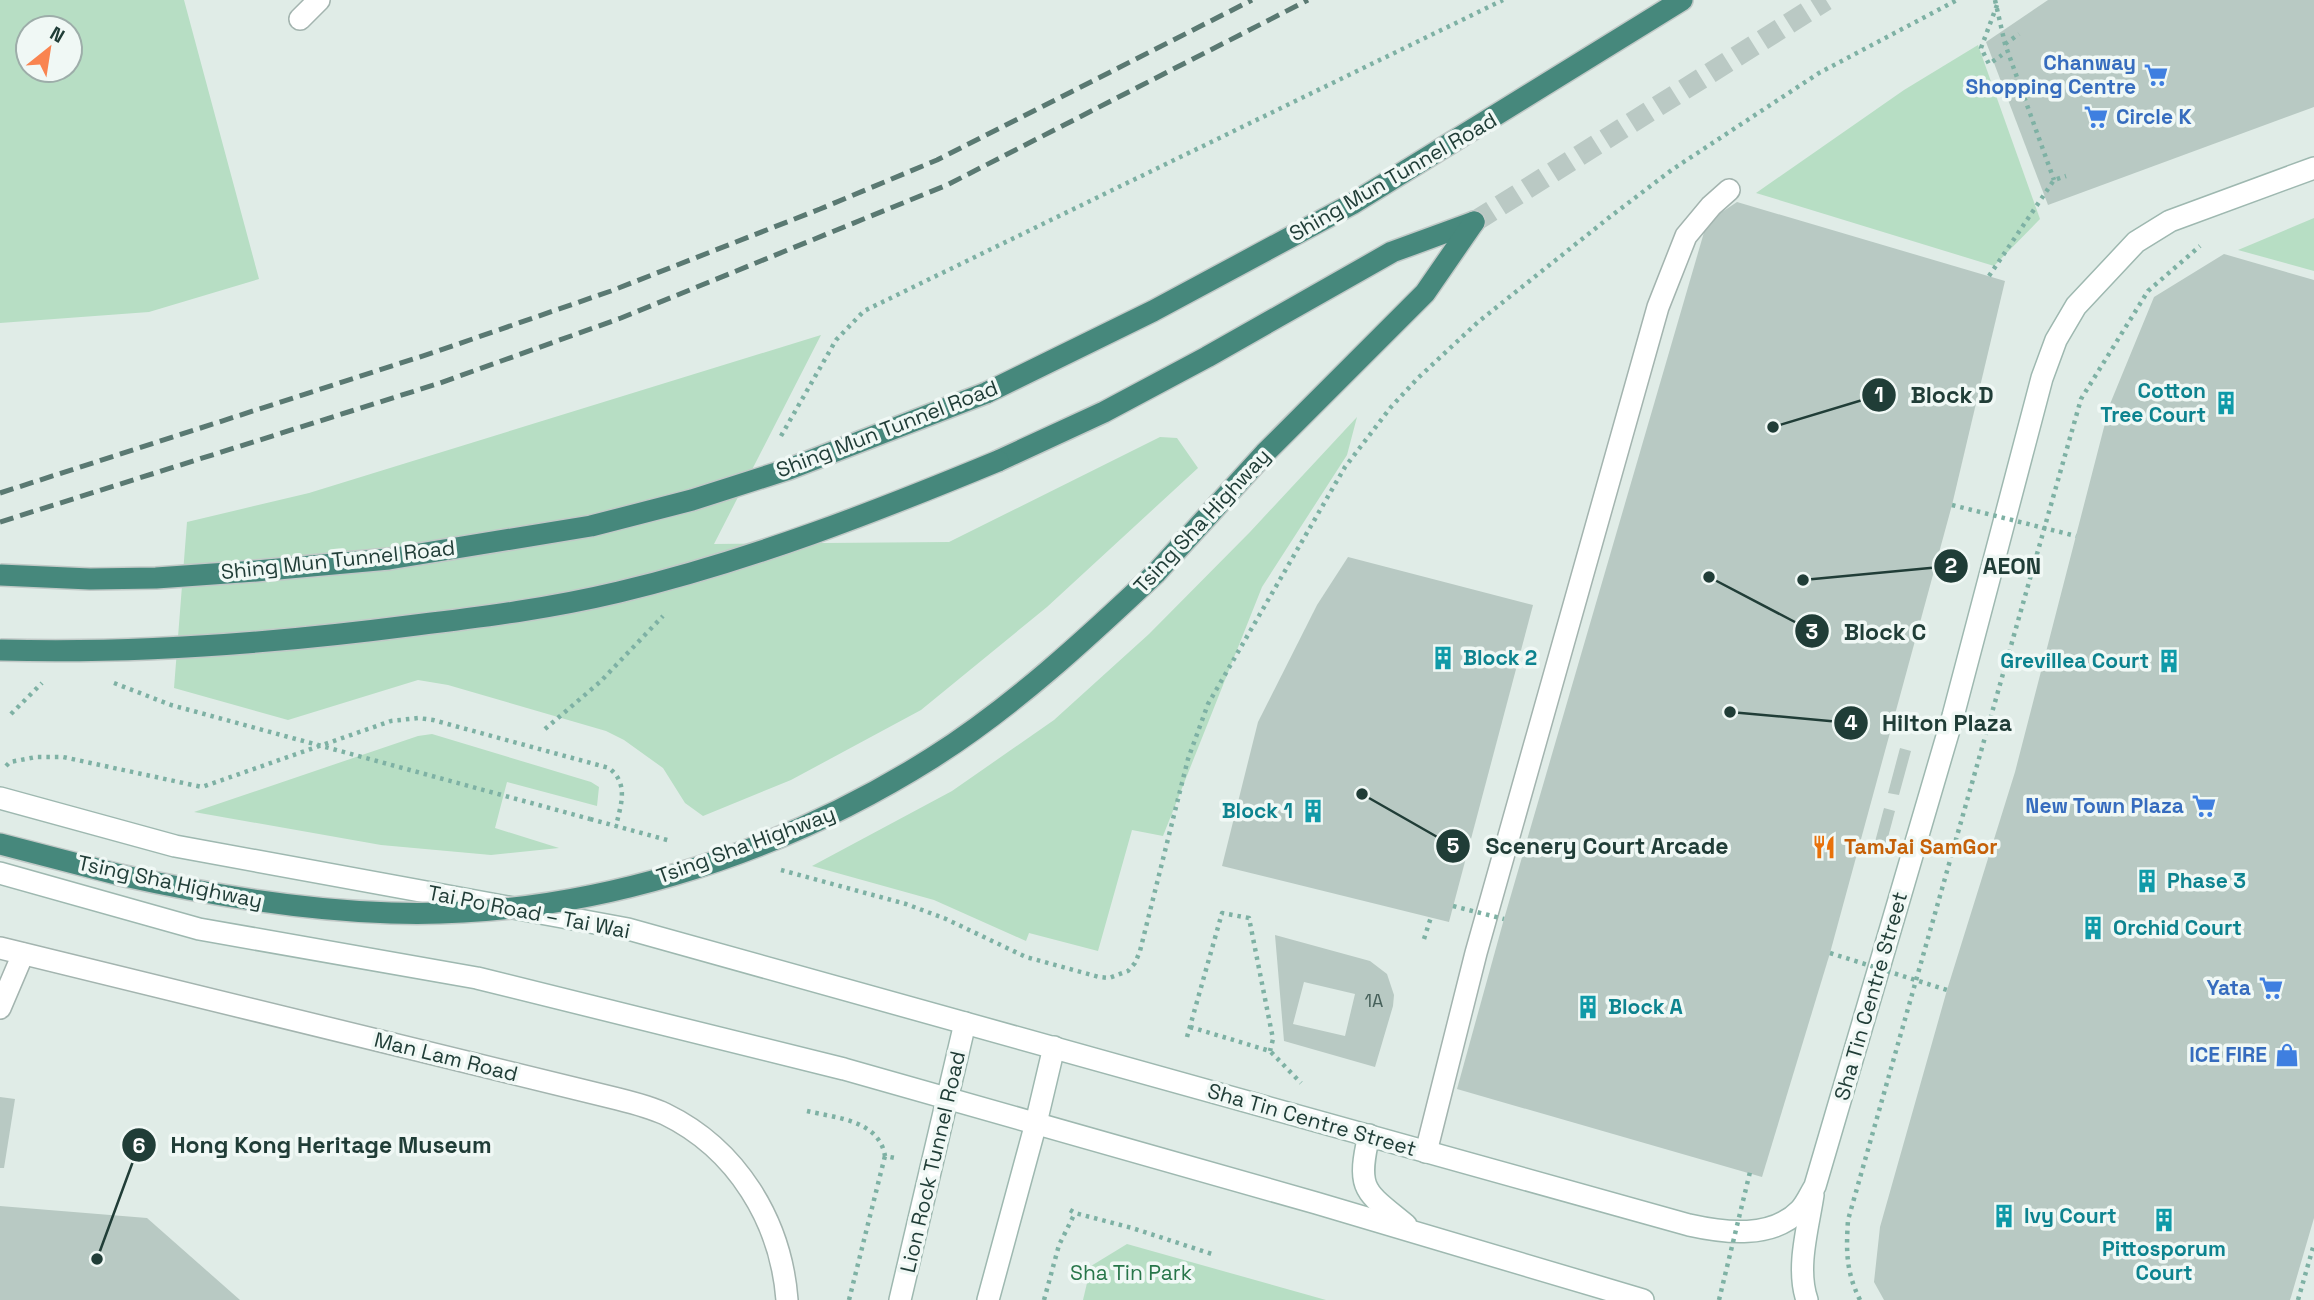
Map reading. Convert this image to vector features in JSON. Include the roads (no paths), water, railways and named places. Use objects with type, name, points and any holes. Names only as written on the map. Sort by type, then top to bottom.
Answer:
[{"type":"highway","name":"Shing Mun Tunnel Road","points":[[0,575],[90,579],[156,578],[389,559],[591,526],[692,500],[789,469],[986,393],[1153,311],[1352,204],[1682,0]]},
{"type":"highway","name":"Tsing Sha Highway","points":[[0,650],[105,650],[271,641],[376,631],[543,608],[617,593],[688,574],[916,495],[998,461],[1116,406],[1392,252],[1474,222],[1425,293],[1265,453],[1156,573],[1093,632],[1029,687],[933,757],[847,807],[786,834],[700,867],[593,895],[547,903],[448,912],[394,913],[238,899],[120,875],[0,844]]},
{"type":"main road","points":[[300,19],[319,0]]},
{"type":"main road","name":"Sha Tin Centre Street","points":[[1054,1047],[1689,1225],[1717,1231],[1741,1232],[1764,1229],[1785,1222],[1801,1209],[1815,1186],[1953,716],[2042,378],[2056,340],[2076,306],[2136,242],[2169,221],[2314,168]]},
{"type":"main road","points":[[1426,1152],[1476,953],[1658,307],[1686,236],[1711,206],[1729,190]]},
{"type":"main road","name":"Tai Po Road – Tai Wai","points":[[0,798],[175,846],[628,929],[1054,1047]]},
{"type":"main road","points":[[0,873],[199,929],[477,978],[844,1069],[1413,1231],[1643,1300]]},
{"type":"main road","name":"Man Lam Road","points":[[0,948],[618,1099],[664,1114],[702,1138],[721,1154],[753,1192],[766,1213],[778,1243],[785,1273],[787,1300]]},
{"type":"main road","points":[[0,1008],[23,954]]},
{"type":"main road","name":"Lion Rock Tunnel Road","points":[[901,1300],[965,1023]]},
{"type":"main road","points":[[988,1300],[1054,1047]]},
{"type":"main road","points":[[1368,1135],[1362,1167],[1368,1194],[1413,1231]]},
{"type":"main road","points":[[1807,1300],[1803,1290],[1803,1262],[1815,1186]]},
{"type":"tunnel","points":[[1474,222],[1826,0]]},
{"type":"railway","points":[[0,493],[435,352],[611,291],[820,209],[937,160],[1252,0]]},
{"type":"railway","points":[[0,522],[440,383],[621,318],[947,185],[1308,0]]},
{"type":"place","name":"Chanway Shopping Centre","points":[[2156,75]]},
{"type":"place","name":"Circle K","points":[[2096,117]]},
{"type":"place","name":"Cotton Tree Court","points":[[2226,403]]},
{"type":"place","name":"Block D","points":[[1773,427]]},
{"type":"place","name":"Block C","points":[[1709,577]]},
{"type":"place","name":"AEON","points":[[1803,580]]},
{"type":"place","name":"Block 2","points":[[1443,658]]},
{"type":"place","name":"Grevillea Court","points":[[2169,661]]},
{"type":"place","name":"Hilton Plaza","points":[[1730,712]]},
{"type":"place","name":"Scenery Court Arcade","points":[[1362,794]]},
{"type":"place","name":"New Town Plaza","points":[[2204,806]]},
{"type":"place","name":"Block 1","points":[[1313,811]]},
{"type":"place","name":"TamJai SamGor","points":[[1824,847]]},
{"type":"place","name":"Phase 3","points":[[2147,881]]},
{"type":"place","name":"Orchid Court","points":[[2093,928]]},
{"type":"place","name":"Yata","points":[[2271,988]]},
{"type":"place","name":"Block A","points":[[1588,1007]]},
{"type":"place","name":"ICE FIRE","points":[[2287,1055]]},
{"type":"place","name":"Ivy Court","points":[[2004,1216]]},
{"type":"place","name":"Pittosporum Court","points":[[2164,1220]]},
{"type":"place","name":"Hong Kong Heritage Museum","points":[[97,1259]]},
{"type":"park label","name":"Sha Tin Park","points":[[1131,1273]]}]
